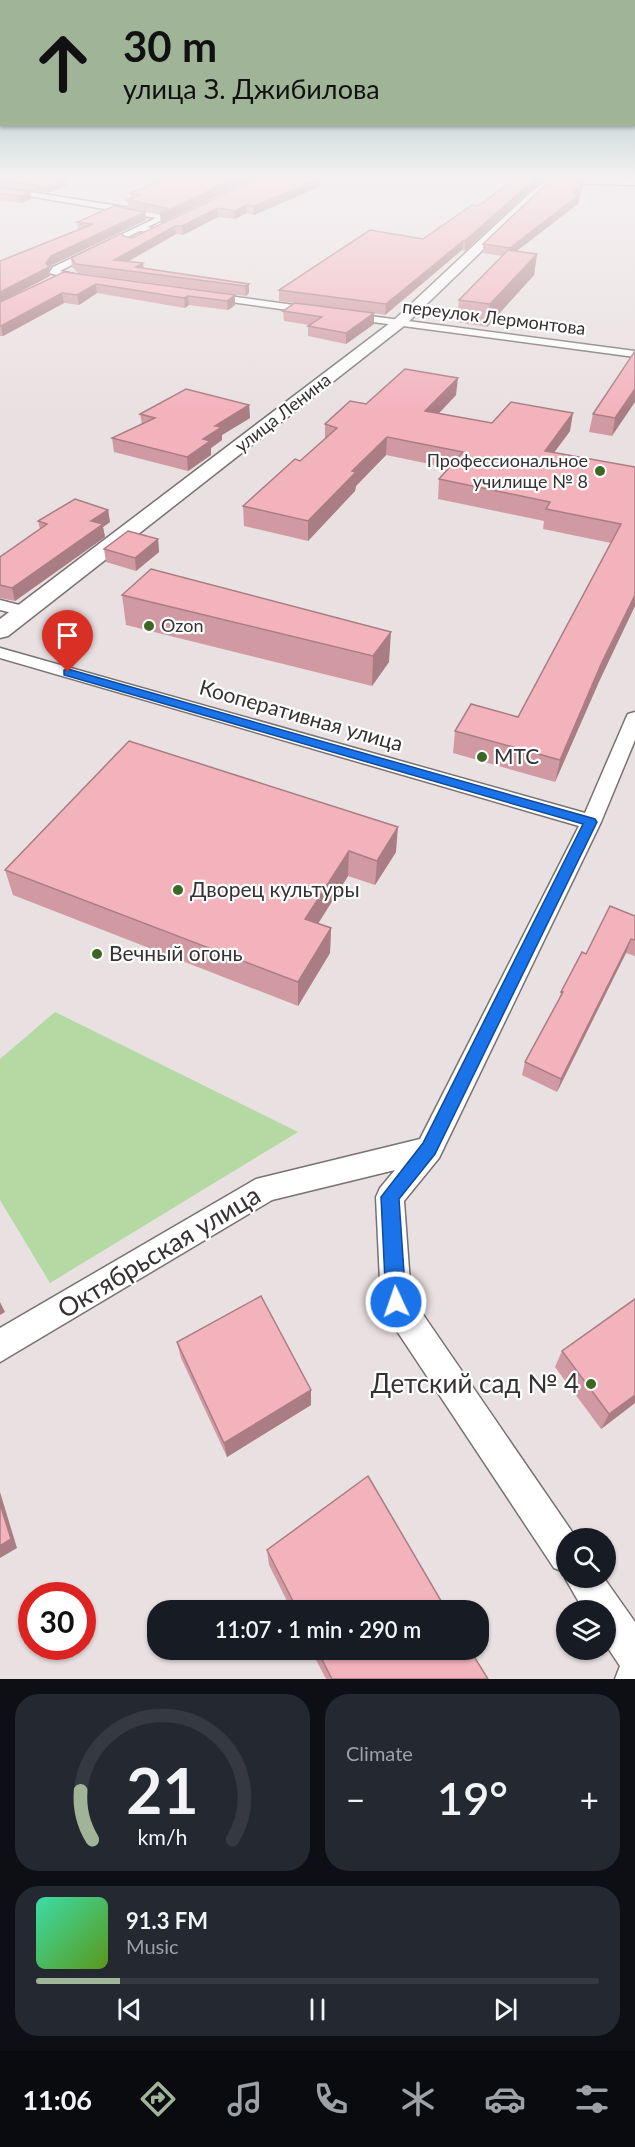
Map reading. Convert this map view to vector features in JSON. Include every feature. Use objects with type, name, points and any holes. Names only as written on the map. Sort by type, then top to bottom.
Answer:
[{"type":"street","points":[[86,254],[56,269],[54,273],[97,281]]},
{"type":"street","points":[[52,282],[106,254]]},
{"type":"street","name":"улица Ленина","points":[[0,631],[399,323],[471,254]]},
{"type":"street","points":[[190,294],[330,313]]},
{"type":"street","name":"переулок Лермонтова","points":[[341,315],[635,354]]},
{"type":"street","points":[[0,605],[25,611]]},
{"type":"street","name":"Кооперативная улица","points":[[0,653],[591,822]]},
{"type":"street","points":[[556,1539],[396,1302],[390,1197],[429,1149],[591,822],[635,718]]},
{"type":"street","name":"Октябрьская улица","points":[[0,1346],[266,1188],[429,1149]]},
{"type":"street","points":[[616,1627],[635,1655]]},
{"type":"green space","points":[[55,1012],[298,1132],[50,1283],[0,1200],[0,1059]]},
{"type":"building","points":[[17,254],[55,254],[46,263],[49,267],[0,292],[0,261]]},
{"type":"building","points":[[78,254],[124,254],[114,260],[143,263],[136,267],[249,284],[245,286],[76,264],[71,258]]},
{"type":"building","points":[[333,254],[447,254],[386,304],[279,290]]},
{"type":"building","points":[[504,254],[537,254],[490,304],[459,300]]},
{"type":"building","points":[[64,272],[235,295],[227,301],[188,296],[184,298],[96,284],[77,295],[62,293],[0,326],[0,302]]},
{"type":"building","points":[[295,303],[374,313],[346,333],[308,326],[322,317],[283,311]]},
{"type":"building","points":[[635,351],[635,389],[615,418],[593,414]]},
{"type":"building","points":[[405,369],[458,378],[425,411],[492,423],[511,402],[573,413],[545,451],[635,467],[635,595],[602,662],[560,760],[455,731],[471,704],[518,717],[621,524],[546,509],[550,502],[439,479],[463,452],[387,437],[352,471],[356,472],[308,521],[243,506],[295,459],[300,461],[337,428],[325,424],[350,401],[366,404]]},
{"type":"building","points":[[186,389],[249,405],[215,426],[222,427],[203,439],[210,441],[187,457],[112,438],[155,418],[140,414]]},
{"type":"building","points":[[75,499],[108,510],[91,521],[103,524],[12,588],[0,585],[0,557],[47,524],[38,521]]},
{"type":"building","points":[[128,531],[158,539],[135,558],[104,549]]},
{"type":"building","points":[[151,569],[391,632],[373,656],[122,595]]},
{"type":"building","name":"Дворец культуры","points":[[129,741],[398,827],[377,861],[349,851],[305,919],[331,928],[298,982],[5,870]]},
{"type":"building","points":[[610,906],[635,916],[635,940],[631,939],[561,1079],[525,1062],[582,952],[586,954]]},
{"type":"building","points":[[261,1296],[311,1390],[224,1443],[177,1342]]},
{"type":"building","points":[[635,1299],[635,1395],[609,1414],[562,1351]]},
{"type":"building","points":[[368,1476],[441,1600],[292,1600],[267,1550]]},
{"type":"building","points":[[0,1504],[11,1539],[0,1546]]},
{"type":"building","points":[[322,1660],[476,1660],[488,1679],[332,1679]]},
{"type":"place","name":"Профессиональное училище № 8","points":[[600,471]]},
{"type":"place","name":"Ozon","points":[[149,626]]},
{"type":"place","name":"МТС","points":[[482,757]]},
{"type":"place","name":"Дворец культуры","points":[[178,890]]},
{"type":"place","name":"Вечный огонь","points":[[97,954]]},
{"type":"place","name":"Детский сад № 4","points":[[591,1384]]},
{"type":"route","points":[[68,672],[591,822],[429,1149],[390,1197],[396,1302]]}]
